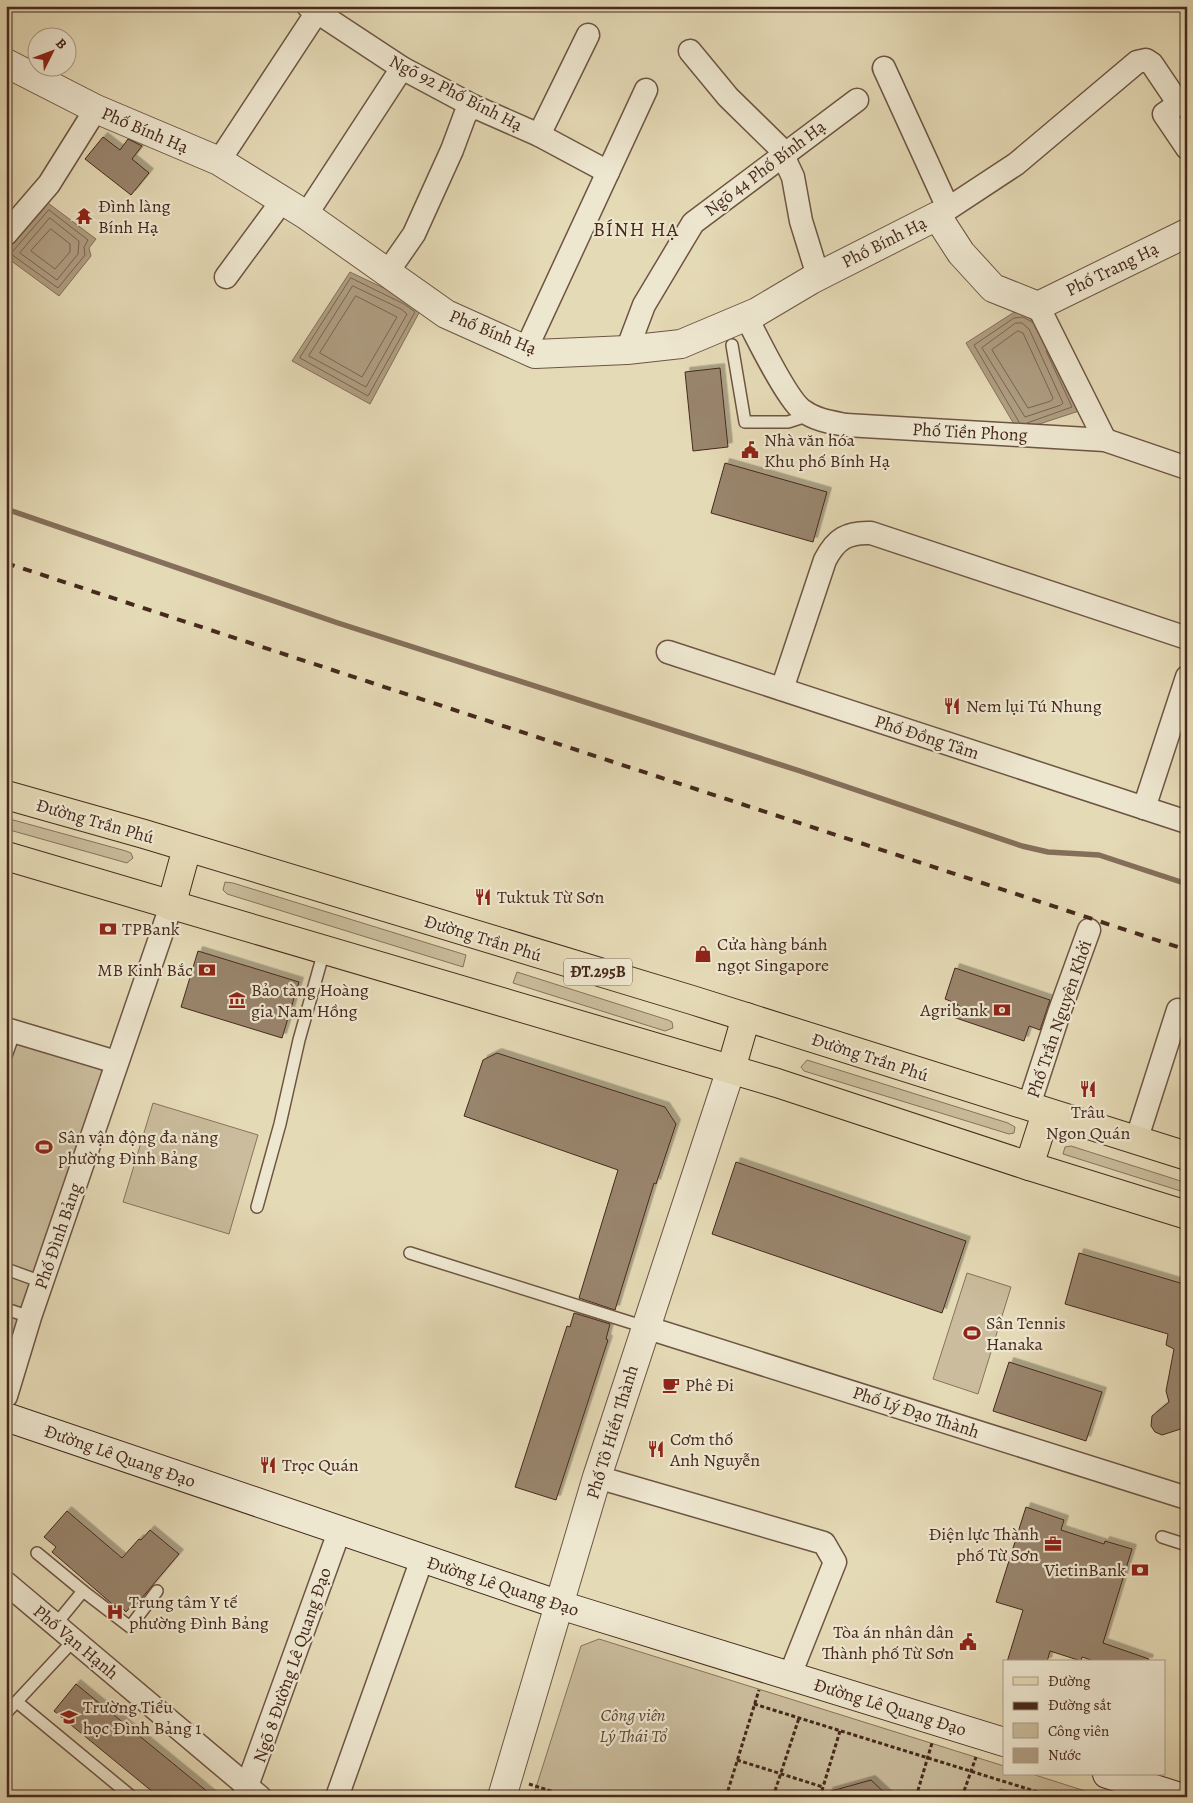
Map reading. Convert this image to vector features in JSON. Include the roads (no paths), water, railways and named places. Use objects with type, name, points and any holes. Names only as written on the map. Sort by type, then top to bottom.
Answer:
[{"type":"main road","name":"Đường Trần Phú","points":[[6,795],[746,1017],[1187,1156]]},
{"type":"main road","points":[[171,906],[186,848]]},
{"type":"main road","points":[[6,856],[324,951],[731,1069],[1028,1166],[1187,1215]]},
{"type":"main road","points":[[731,1069],[746,1017]]},
{"type":"main road","points":[[1028,1166],[1037,1110]]},
{"type":"street","name":"Ngõ 92 Phố Bính Hạ","points":[[312,9],[402,68],[473,106],[539,135],[608,172]]},
{"type":"street","points":[[219,161],[312,9]]},
{"type":"street","points":[[539,135],[588,35]]},
{"type":"street","points":[[690,51],[728,96],[779,147],[783,154],[793,177],[801,221],[818,276]]},
{"type":"street","points":[[884,68],[943,212],[1016,164],[1140,61],[1146,60],[1152,64],[1183,101],[1164,114],[1187,148]]},
{"type":"street","name":"Phố Bính Hạ","points":[[6,63],[96,110],[219,161],[306,215],[446,314],[535,354],[627,350],[681,344],[746,316],[818,276],[943,212],[961,253],[993,288],[1038,306]]},
{"type":"street","points":[[306,215],[402,68]]},
{"type":"street","points":[[526,349],[646,90]]},
{"type":"street","name":"Ngõ 44 Phố Bính Hạ","points":[[627,350],[644,305],[693,223],[857,100]]},
{"type":"street","points":[[387,273],[414,234],[452,150],[465,115],[473,106]]},
{"type":"street","points":[[6,234],[49,184],[96,110]]},
{"type":"street","points":[[226,276],[282,201]]},
{"type":"street","name":"Phố Trang Hạ","points":[[1038,306],[1187,232]]},
{"type":"street","points":[[1038,306],[1105,440]]},
{"type":"street","name":"Phố Tiền Phong","points":[[746,316],[780,379],[800,409],[816,419],[846,425],[1105,440],[1187,468]]},
{"type":"street","points":[[782,689],[824,560],[831,548],[839,540],[855,533],[871,533],[1187,638]]},
{"type":"street","name":"Phố Đồng Tâm","points":[[668,652],[1187,822]]},
{"type":"street","points":[[1144,808],[1187,677]]},
{"type":"street","name":"Phố Đình Bảng","points":[[6,1396],[30,1317],[171,906]]},
{"type":"street","name":"Phố Trần Nguyên Khởi","points":[[1037,1110],[1059,1012],[1089,930]]},
{"type":"street","points":[[1136,1141],[1178,1010],[1187,1012]]},
{"type":"street","points":[[10,1030],[116,1062]]},
{"type":"street","name":"Phố Tô Hiến Thành","points":[[502,1797],[597,1478],[731,1069]]},
{"type":"street","name":"Phố Lý Đạo Thành","points":[[645,1327],[1187,1498]]},
{"type":"street","name":"Đường Lê Quang Đạo","points":[[6,1417],[339,1532],[560,1605],[1003,1742]]},
{"type":"street","points":[[597,1478],[824,1543],[835,1562],[790,1676]]},
{"type":"street","name":"Ngõ 8 Đường Lê Quang Đạo","points":[[251,1793],[339,1532]]},
{"type":"street","points":[[337,1797],[422,1559]]},
{"type":"street","name":"Phố Vạn Hạnh","points":[[6,1583],[251,1793]]},
{"type":"street","points":[[1114,1776],[1180,1797]]},
{"type":"lane","points":[[732,345],[745,422],[788,422],[810,415]]},
{"type":"lane","points":[[258,1207],[280,1124],[299,1040],[324,951]]},
{"type":"lane","points":[[6,1056],[10,1030]]},
{"type":"lane","points":[[410,1253],[645,1327]]},
{"type":"lane","points":[[6,1269],[42,1282]]},
{"type":"lane","points":[[6,1309],[30,1317]]},
{"type":"lane","points":[[1162,1537],[1187,1545]]},
{"type":"lane","points":[[37,1553],[130,1627],[157,1591]]},
{"type":"lane","points":[[56,1624],[83,1591]]},
{"type":"lane","points":[[6,1713],[74,1640]]},
{"type":"lane","points":[[16,1702],[132,1797]]},
{"type":"water","points":[[48,203],[96,239],[89,248],[91,256],[59,296],[6,257],[6,251]]},
{"type":"water","points":[[350,272],[407,299],[420,311],[370,404],[292,361]]},
{"type":"water","points":[[1016,311],[1034,317],[1079,411],[1018,431],[966,343]]},
{"type":"water","points":[[1001,1789],[1027,1797],[986,1797]]},
{"type":"waterway","points":[[6,509],[338,623],[800,771],[1022,846],[1048,852],[1099,855],[1187,884]]},
{"type":"railway","points":[[6,563],[1187,950]]},
{"type":"place","name":"Đình làng Bính Hạ","points":[[84,216]]},
{"type":"place","name":"Nhà văn hóa Khu phố Bính Hạ","points":[[750,450]]},
{"type":"place","name":"Nem lụi Tú Nhung","points":[[952,706]]},
{"type":"place","name":"Tuktuk Từ Sơn","points":[[483,897]]},
{"type":"place","name":"TPBank","points":[[108,929]]},
{"type":"place","name":"Cửa hàng bánh ngọt Singapore","points":[[703,954]]},
{"type":"place","name":"MB Kinh Bắc","points":[[207,970]]},
{"type":"place","name":"Bảo tàng Hoàng gia Nam Hồng","points":[[237,1000]]},
{"type":"place","name":"Agribank","points":[[1002,1010]]},
{"type":"place","name":"Trâu Ngon Quán","points":[[1088,1089]]},
{"type":"place","name":"Sân vận động đa năng phường Đình Bảng","points":[[44,1147]]},
{"type":"place","name":"Sân Tennis Hanaka","points":[[972,1333]]},
{"type":"place","name":"Phê Đi","points":[[671,1385]]},
{"type":"place","name":"Cơm thố Anh Nguyễn","points":[[656,1449]]},
{"type":"place","name":"Trọc Quán","points":[[268,1465]]},
{"type":"place","name":"Điện lực Thành phố Từ Sơn","points":[[1053,1544]]},
{"type":"place","name":"VietinBank","points":[[1140,1570]]},
{"type":"place","name":"Trung tâm Y tế phường Đình Bảng","points":[[115,1612]]},
{"type":"place","name":"Tòa án nhân dân Thành phố Từ Sơn","points":[[968,1642]]},
{"type":"place","name":"Trường Tiểu học Đình Bảng 1","points":[[69,1717]]},
{"type":"district","name":"BÍNH HẠ","points":[[636,229]]},
{"type":"park label","name":"Công viên Lý Thái Tổ","points":[[633,1725]]}]
